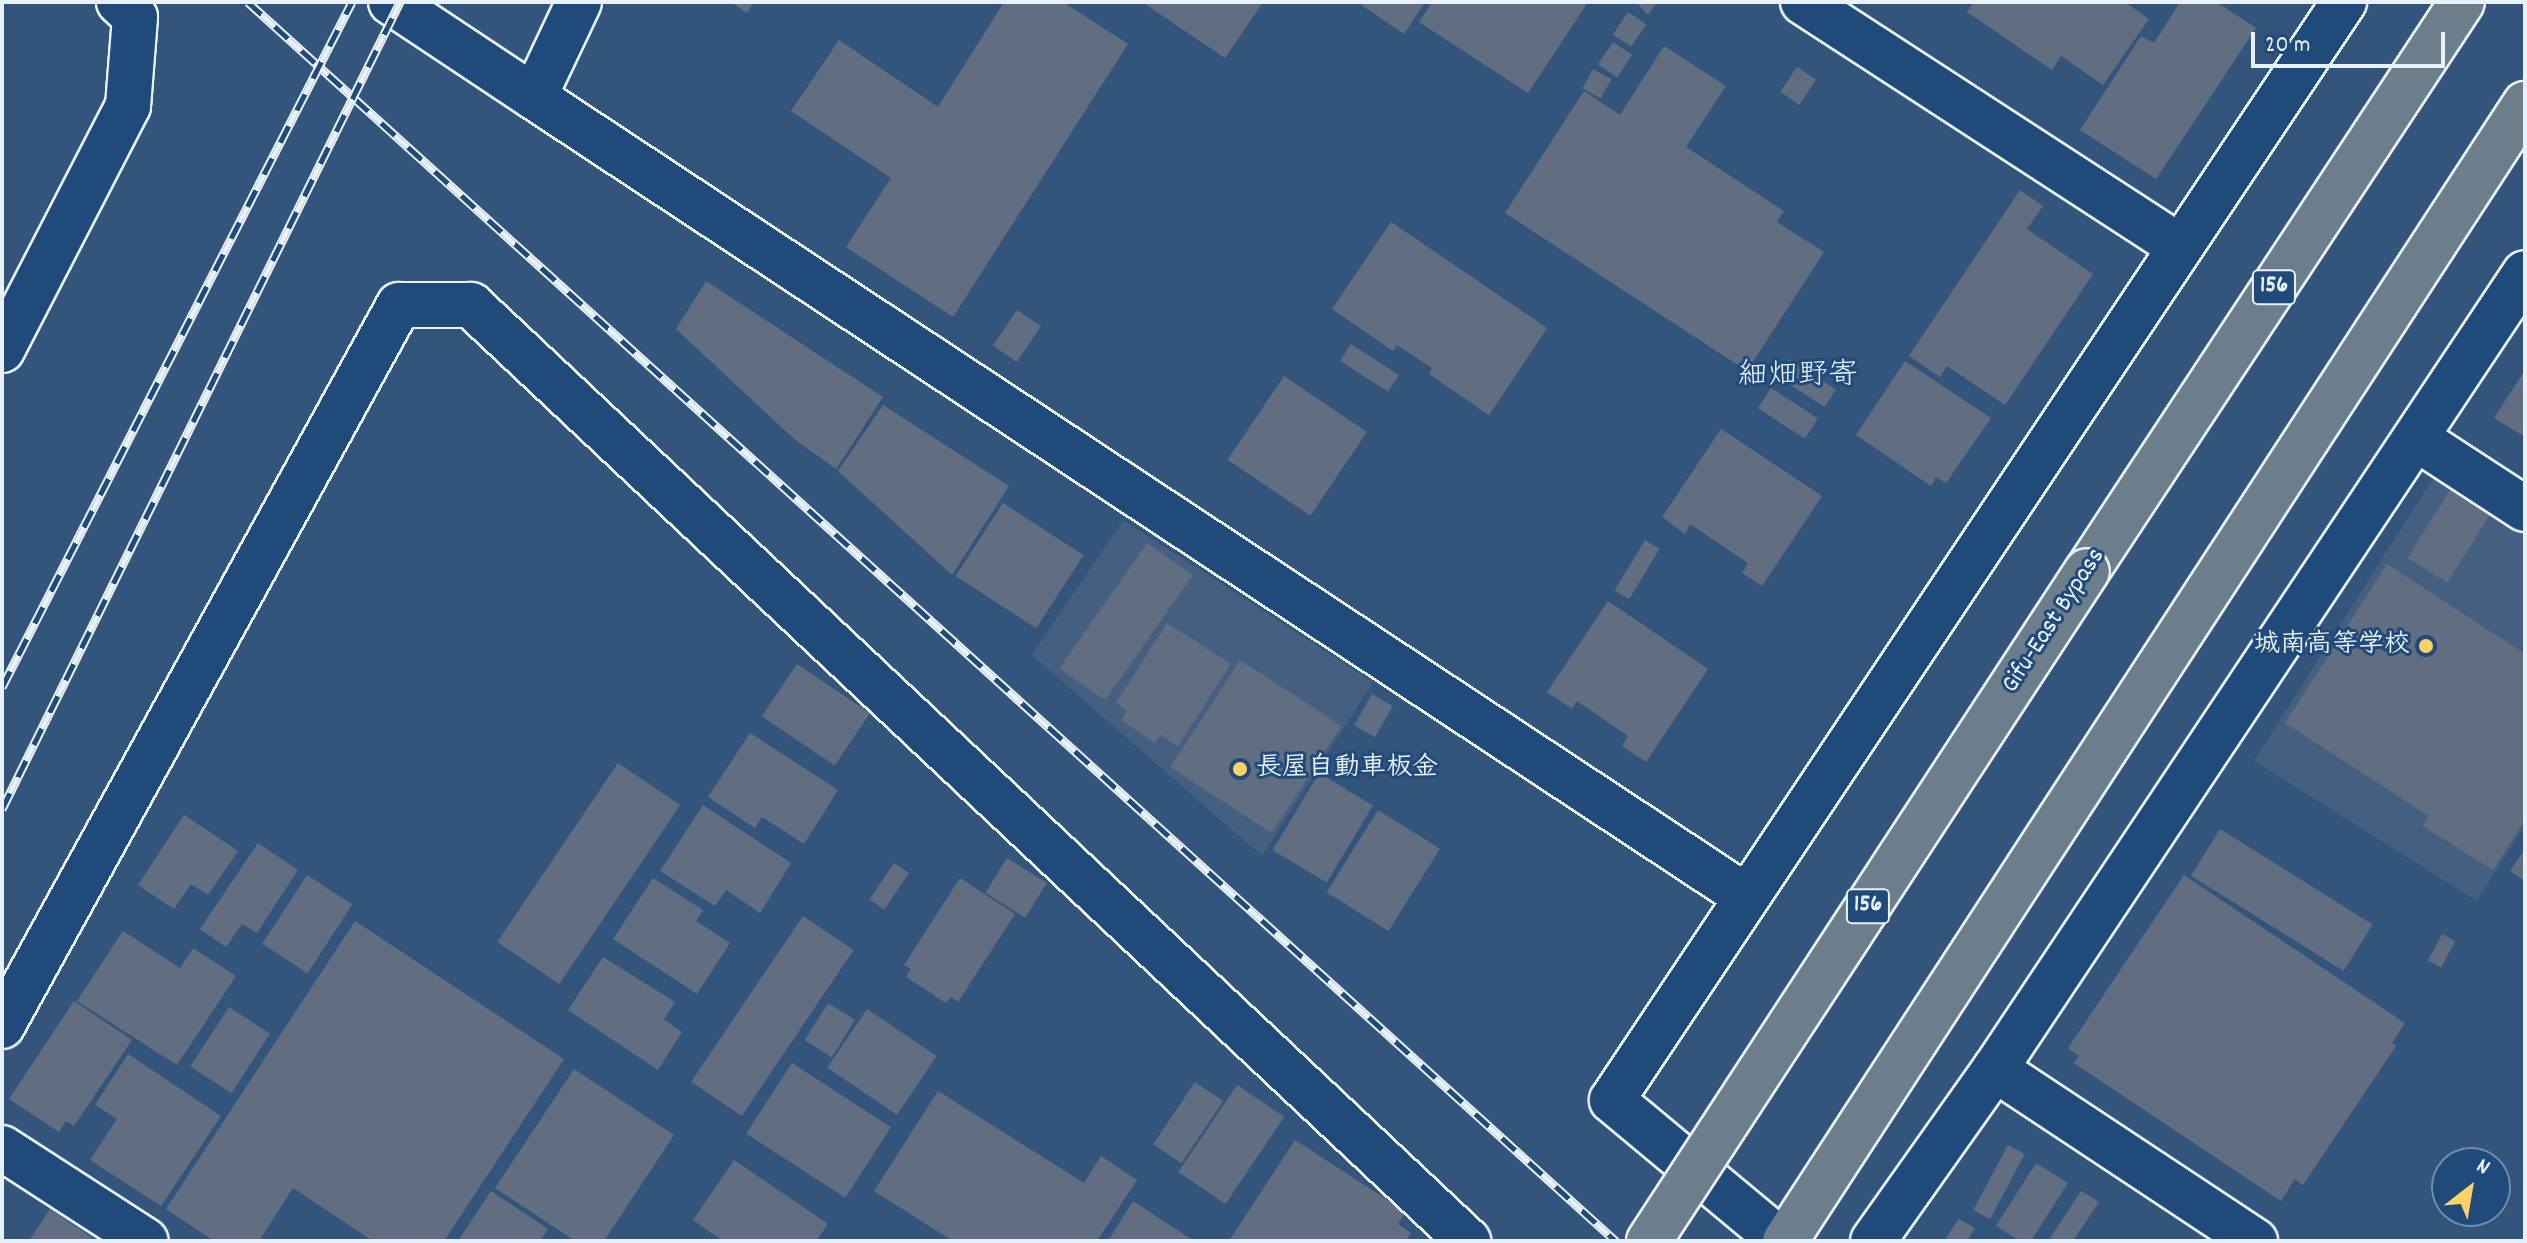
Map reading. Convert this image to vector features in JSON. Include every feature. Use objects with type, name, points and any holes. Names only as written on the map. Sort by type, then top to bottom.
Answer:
[{"type":"highway","name":"Gifu-East Bypass","points":[[1649,1241],[2462,2]]},
{"type":"highway","points":[[1783,1241],[2525,104]]},
{"type":"street","points":[[2,350],[128,106],[135,17],[119,2]]},
{"type":"street","points":[[391,2],[1747,897]]},
{"type":"street","points":[[534,97],[579,2]]},
{"type":"street","points":[[1803,2],[2179,246]]},
{"type":"street","points":[[1783,1241],[1612,1100],[2344,2]]},
{"type":"street","points":[[1873,1241],[1995,1069],[2525,273]]},
{"type":"street","points":[[2,1026],[399,305],[471,305],[1468,1241]]},
{"type":"street","points":[[2416,438],[2525,509]]},
{"type":"street","points":[[1995,1069],[2255,1241]]},
{"type":"street","points":[[2,1148],[146,1241]]},
{"type":"shaded area","name":"城南高等学校","points":[[2435,475],[2525,531],[2525,825],[2477,901],[2254,761]]},
{"type":"shaded area","name":"長屋自動車板金","points":[[1123,520],[1373,682],[1262,856],[1032,655]]},
{"type":"building","points":[[731,2],[754,2],[747,13]]},
{"type":"building","points":[[1004,2],[1063,2],[1128,44],[953,317],[846,247],[891,178],[791,111],[839,40],[938,107]]},
{"type":"building","points":[[1142,2],[1263,2],[1225,58]]},
{"type":"building","points":[[1357,2],[1425,2],[1404,34]]},
{"type":"building","points":[[1432,2],[1588,2],[1528,93],[1419,22]]},
{"type":"building","points":[[1636,2],[1657,2],[1648,15]]},
{"type":"building","points":[[1974,2],[2125,2],[2149,19],[2103,85],[2061,56],[2052,70],[1967,12]]},
{"type":"building","points":[[2180,2],[2216,2],[2256,28],[2156,179],[2080,130],[2141,36],[2154,43]]},
{"type":"building","points":[[1628,12],[1646,24],[1631,47],[1613,34]]},
{"type":"building","points":[[1613,42],[1632,55],[1617,77],[1598,64]]},
{"type":"building","points":[[1664,46],[1726,86],[1686,147],[1784,211],[1777,222],[1824,252],[1747,371],[1505,213],[1584,91],[1620,115]]},
{"type":"building","points":[[1797,67],[1816,80],[1799,105],[1780,92]]},
{"type":"building","points":[[1593,69],[1611,79],[1601,98],[1582,88]]},
{"type":"building","points":[[2020,190],[2043,206],[2027,229],[2093,274],[2005,405],[1947,366],[1940,377],[1909,356]]},
{"type":"building","points":[[1391,222],[1547,328],[1489,415],[1429,374],[1432,368],[1397,345],[1393,351],[1332,309]]},
{"type":"building","points":[[706,281],[883,397],[836,469],[793,438],[676,329]]},
{"type":"building","points":[[1017,310],[1041,326],[1017,362],[993,346]]},
{"type":"building","points":[[1351,344],[1399,375],[1388,392],[1340,361]]},
{"type":"building","points":[[1789,359],[1836,389],[1825,407],[1778,377]]},
{"type":"building","points":[[1905,361],[1991,418],[1946,483],[1936,477],[1931,486],[1856,435]]},
{"type":"building","points":[[2525,370],[2525,437],[2494,418]]},
{"type":"building","points":[[1284,376],[1367,432],[1310,516],[1228,460]]},
{"type":"building","points":[[1771,388],[1818,418],[1805,439],[1758,408]]},
{"type":"building","points":[[883,405],[1009,486],[952,575],[838,471]]},
{"type":"building","points":[[1721,429],[1822,496],[1762,586],[1742,573],[1748,563],[1690,524],[1685,534],[1662,517]]},
{"type":"building","points":[[2453,485],[2493,510],[2447,583],[2407,558]]},
{"type":"building","points":[[1003,503],[1084,555],[1036,628],[956,576]]},
{"type":"building","points":[[1645,540],[1660,549],[1629,599],[1615,591]]},
{"type":"building","points":[[1147,543],[1193,575],[1105,700],[1059,668]]},
{"type":"building","name":"城南高等学校","points":[[2387,564],[2525,654],[2525,820],[2493,870],[2423,826],[2429,816],[2285,723]]},
{"type":"building","points":[[1608,601],[1708,669],[1646,762],[1622,746],[1628,736],[1577,701],[1572,709],[1547,692]]},
{"type":"building","points":[[1167,623],[1231,664],[1178,746],[1160,735],[1155,743],[1121,720],[1127,711],[1116,703]]},
{"type":"building","points":[[1240,660],[1341,726],[1272,833],[1170,767]]},
{"type":"building","points":[[797,664],[870,713],[835,765],[762,716]]},
{"type":"building","points":[[1372,694],[1393,706],[1375,737],[1354,725]]},
{"type":"building","points":[[750,733],[838,790],[804,844],[762,817],[755,828],[708,797]]},
{"type":"building","points":[[618,763],[680,805],[559,984],[497,942]]},
{"type":"building","points":[[1319,773],[1373,805],[1327,883],[1273,850]]},
{"type":"building","points":[[703,805],[791,863],[760,913],[726,890],[715,906],[660,871]]},
{"type":"building","points":[[1378,810],[1440,849],[1389,931],[1327,892]]},
{"type":"building","points":[[184,815],[238,851],[208,895],[191,884],[174,909],[138,885]]},
{"type":"building","points":[[2220,829],[2373,924],[2344,971],[2191,876]]},
{"type":"building","points":[[258,843],[298,870],[257,933],[242,924],[226,947],[200,929]]},
{"type":"building","points":[[2525,849],[2525,881],[2510,871]]},
{"type":"building","points":[[1007,858],[1047,883],[1025,918],[985,893]]},
{"type":"building","points":[[894,863],[909,873],[884,910],[869,899]]},
{"type":"building","points":[[307,875],[352,904],[308,973],[262,944]]},
{"type":"building","points":[[2184,875],[2405,1023],[2392,1043],[2396,1046],[2303,1185],[2295,1179],[2281,1201],[2074,1063],[2079,1056],[2068,1048]]},
{"type":"building","points":[[653,878],[703,910],[696,921],[730,943],[697,994],[613,939]]},
{"type":"building","points":[[960,878],[1015,914],[958,1002],[951,997],[946,1003],[906,977],[911,969],[904,965]]},
{"type":"building","points":[[803,916],[854,950],[742,1116],[691,1082]]},
{"type":"building","points":[[355,921],[564,1059],[444,1241],[373,1241],[293,1188],[259,1241],[214,1241],[166,1209]]},
{"type":"building","points":[[123,931],[180,968],[193,948],[236,976],[177,1065],[77,1001]]},
{"type":"building","points":[[2442,934],[2455,941],[2441,968],[2428,960]]},
{"type":"building","points":[[603,957],[675,1002],[664,1019],[682,1032],[658,1070],[568,1010]]},
{"type":"building","points":[[74,1001],[132,1040],[74,1126],[66,1121],[59,1132],[9,1099]]},
{"type":"building","points":[[828,1003],[855,1020],[832,1057],[805,1040]]},
{"type":"building","points":[[229,1007],[270,1034],[231,1093],[190,1067]]},
{"type":"building","points":[[867,1009],[937,1056],[897,1115],[827,1068]]},
{"type":"building","points":[[128,1054],[221,1116],[161,1206],[90,1160],[117,1119],[95,1105]]},
{"type":"building","points":[[792,1063],[891,1127],[845,1198],[746,1133]]},
{"type":"building","points":[[574,1069],[674,1135],[604,1241],[575,1241],[495,1188]]},
{"type":"building","points":[[1195,1082],[1223,1101],[1181,1163],[1153,1144]]},
{"type":"building","points":[[1237,1085],[1284,1117],[1226,1204],[1178,1172]]},
{"type":"building","points":[[938,1091],[1084,1183],[1101,1156],[1137,1180],[1097,1241],[953,1241],[874,1191]]},
{"type":"building","points":[[1295,1140],[1406,1212],[1398,1224],[1411,1233],[1406,1241],[1229,1241]]},
{"type":"building","points":[[2008,1145],[2025,1154],[1990,1219],[1973,1210]]},
{"type":"building","points":[[734,1160],[828,1224],[816,1241],[723,1241],[693,1220]]},
{"type":"building","points":[[2036,1163],[2068,1183],[2031,1241],[2020,1241],[1996,1226]]},
{"type":"building","points":[[491,1191],[548,1229],[540,1241],[458,1241]]},
{"type":"building","points":[[2081,1191],[2099,1202],[2073,1241],[2048,1241]]},
{"type":"building","points":[[1133,1201],[1194,1241],[1108,1241]]},
{"type":"building","points":[[50,1209],[97,1241],[29,1241]]},
{"type":"building","points":[[1959,1219],[1975,1228],[1967,1241],[1944,1241]]},
{"type":"railway","points":[[248,2],[1616,1241]]},
{"type":"railway","points":[[2,687],[352,2]]},
{"type":"railway","points":[[2,809],[400,2]]},
{"type":"place","name":"城南高等学校","points":[[2426,646]]},
{"type":"place","name":"長屋自動車板金","points":[[1240,769]]},
{"type":"district","name":"細畑野寄","points":[[1798,378]]}]
